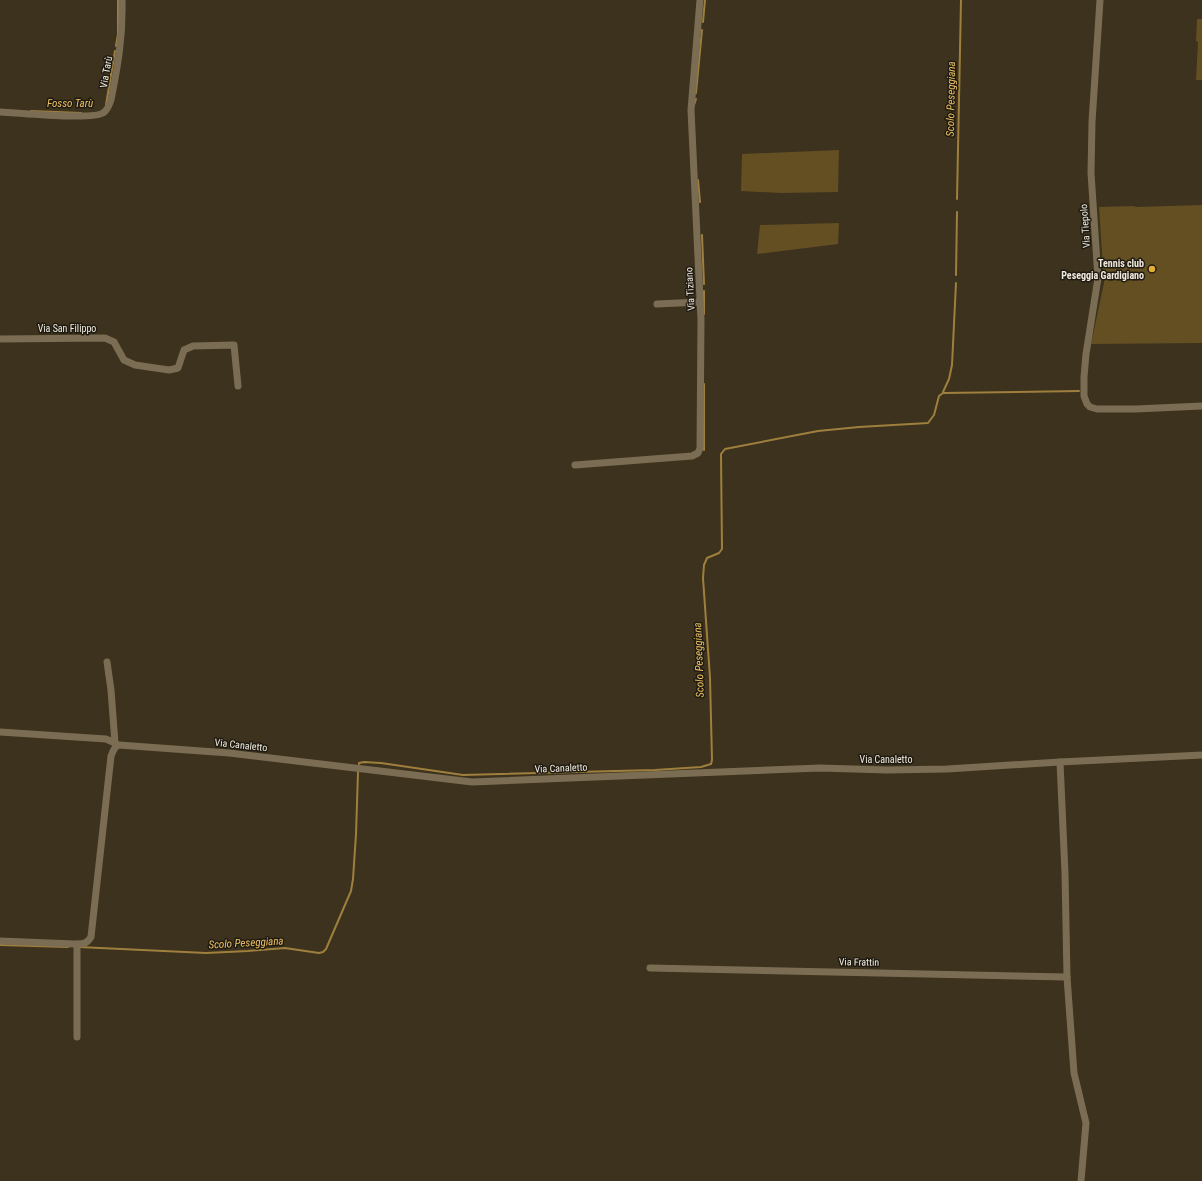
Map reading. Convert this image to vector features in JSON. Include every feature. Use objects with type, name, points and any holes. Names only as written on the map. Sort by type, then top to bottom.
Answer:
[{"type":"street","name":"Via Tarù","points":[[0,112],[94,116],[103,114],[109,107],[119,58],[122,35],[122,0]]},
{"type":"street","name":"Via Tiziano","points":[[575,465],[692,456],[698,453],[700,448],[701,320],[692,110],[700,0]]},
{"type":"street","name":"Via Tiepolo","points":[[1100,0],[1092,122],[1091,173],[1098,278],[1086,354],[1084,396],[1087,404],[1090,407],[1097,409],[1202,406]]},
{"type":"street","points":[[657,304],[700,302]]},
{"type":"street","name":"Via San Filippo","points":[[0,339],[105,338],[114,342],[124,360],[135,365],[168,370],[178,368],[184,350],[193,346],[234,345],[238,386]]},
{"type":"street","points":[[0,941],[84,944],[89,941],[91,936],[111,756],[116,744],[107,662]]},
{"type":"street","name":"Via Canaletto","points":[[0,732],[106,739],[120,745],[229,753],[472,782],[820,768],[887,770],[947,768],[1202,755]]},
{"type":"street","points":[[1060,762],[1065,873],[1066,977],[1074,1073],[1086,1124],[1081,1181]]},
{"type":"street","points":[[77,944],[77,1037]]},
{"type":"street","name":"Via Frattin","points":[[650,968],[1066,977]]},
{"type":"shaded area","points":[[1197,19],[1202,19],[1202,80],[1196,80],[1198,42],[1196,41]]},
{"type":"shaded area","points":[[839,150],[838,192],[781,193],[741,191],[742,154]]},
{"type":"shaded area","name":"Tennis club Peseggia Gardigiano","points":[[1202,205],[1202,343],[1091,344],[1104,283],[1099,207]]},
{"type":"shaded area","points":[[839,223],[838,244],[757,254],[760,225]]},
{"type":"waterway","name":"Fosso Tarù","points":[[116,46],[118,34],[118,0]]},
{"type":"waterway","points":[[703,22],[705,0]]},
{"type":"waterway","name":"Scolo Peseggiana","points":[[957,199],[961,0]]},
{"type":"waterway","points":[[696,93],[702,30]]},
{"type":"waterway","name":"Fosso Tarù","points":[[106,105],[115,51]]},
{"type":"waterway","points":[[694,105],[696,99]]},
{"type":"waterway","name":"Fosso Tarù","points":[[31,111],[81,113]]},
{"type":"waterway","points":[[698,180],[700,202]]},
{"type":"waterway","name":"Scolo Peseggiana","points":[[956,275],[957,212]]},
{"type":"waterway","points":[[702,235],[704,284]]},
{"type":"waterway","name":"Scolo Peseggiana","points":[[943,392],[949,379],[952,365],[956,283]]},
{"type":"waterway","points":[[704,291],[704,314]]},
{"type":"waterway","points":[[704,384],[704,450]]},
{"type":"waterway","name":"Scolo Peseggiana","points":[[359,764],[364,762],[381,763],[463,775],[655,770],[701,767],[711,764],[710,678],[703,578],[704,565],[707,558],[719,553],[722,549],[721,454],[725,449],[818,431],[928,423],[934,415],[939,396],[943,393],[1079,391]]},
{"type":"waterway","name":"Scolo Peseggiana","points":[[79,947],[206,953],[285,948],[319,953],[323,952],[326,949],[351,891],[356,834],[358,772]]},
{"type":"waterway","name":"Scolo Peseggiana","points":[[0,945],[68,947]]},
{"type":"place","name":"Tennis club Peseggia Gardigiano","points":[[1152,269]]}]
